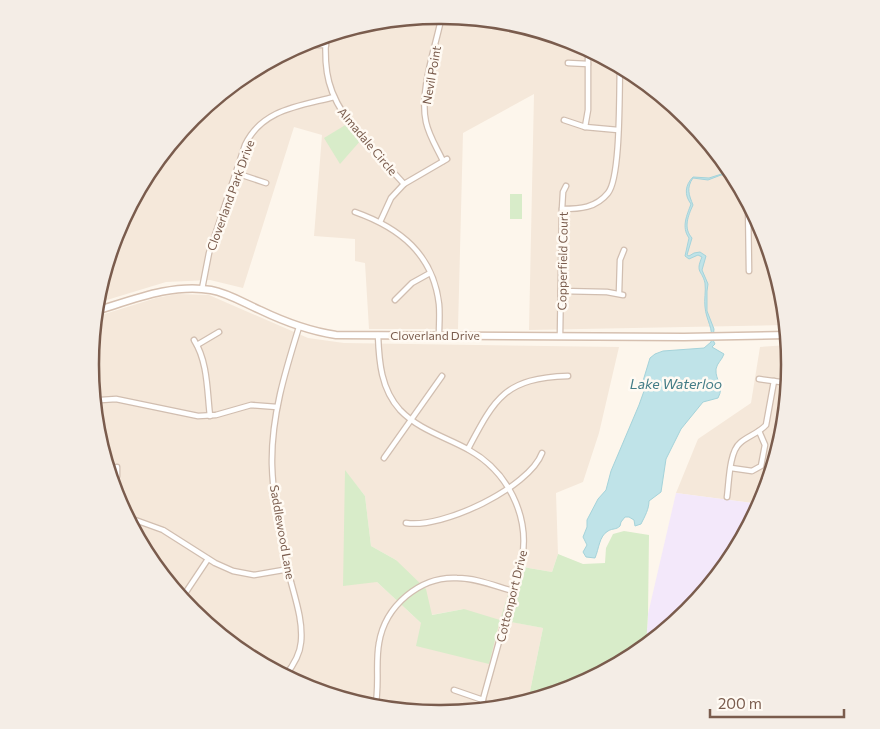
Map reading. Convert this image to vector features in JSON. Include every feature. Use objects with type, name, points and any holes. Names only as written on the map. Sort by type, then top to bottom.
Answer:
[{"type":"main road","name":"Cloverland Drive","points":[[104,309],[166,291],[202,289],[228,295],[299,327],[336,335],[716,336],[779,334]]},
{"type":"street","name":"Nevil Point","points":[[404,184],[445,160],[428,129],[424,104],[440,24]]},
{"type":"street","name":"Almadale Circle","points":[[326,45],[328,76],[334,97],[352,125],[404,184]]},
{"type":"street","points":[[585,127],[588,110],[588,58]]},
{"type":"street","points":[[568,63],[588,64]]},
{"type":"street","points":[[562,209],[580,209],[596,204],[612,188],[616,172],[620,75]]},
{"type":"street","name":"Cloverland Park Drive","points":[[202,289],[209,253],[250,135],[269,116],[334,97]]},
{"type":"street","points":[[564,120],[585,127],[618,130]]},
{"type":"street","points":[[236,173],[266,183]]},
{"type":"street","points":[[380,222],[391,198],[404,184]]},
{"type":"street","name":"Copperfield Court","points":[[560,336],[562,209],[563,192],[566,186]]},
{"type":"street","points":[[355,212],[393,229],[410,243],[420,255],[430,273],[439,304],[439,335]]},
{"type":"street","points":[[748,219],[749,271]]},
{"type":"street","points":[[561,291],[621,294],[620,260],[624,250]]},
{"type":"street","points":[[396,300],[412,283],[430,273]]},
{"type":"street","name":"Saddlewood Lane","points":[[289,670],[297,657],[301,639],[299,620],[276,505],[272,442],[283,379],[299,327]]},
{"type":"street","points":[[197,345],[219,332]]},
{"type":"street","name":"Cottonport Drive","points":[[378,335],[379,361],[384,384],[399,408],[426,429],[468,449],[490,464],[509,488],[519,512],[524,540],[522,559],[483,700]]},
{"type":"street","points":[[194,340],[204,363],[210,416]]},
{"type":"street","points":[[384,458],[442,376]]},
{"type":"street","points":[[468,449],[490,409],[510,390],[536,379],[568,376]]},
{"type":"street","points":[[759,379],[780,382]]},
{"type":"street","points":[[727,497],[733,454],[736,447],[742,441],[766,426],[774,381]]},
{"type":"street","points":[[101,400],[112,398],[190,415],[210,416],[247,406],[277,407]]},
{"type":"street","points":[[731,468],[752,471],[761,466],[765,445],[759,431]]},
{"type":"street","points":[[406,523],[424,524],[448,518],[470,509],[509,488],[534,466],[542,454]]},
{"type":"street","points":[[117,467],[117,474]]},
{"type":"street","points":[[137,521],[163,530],[227,569],[248,574],[260,574],[288,569]]},
{"type":"street","points":[[186,591],[208,559]]},
{"type":"street","points":[[377,699],[378,650],[381,631],[394,608],[411,592],[432,581],[454,578],[473,580],[513,591]]},
{"type":"street","points":[[454,690],[483,700]]},
{"type":"shaded area","points":[[418,24],[462,24],[528,35],[570,50],[610,69],[665,108],[710,157],[746,214],[763,255],[778,325],[529,330],[534,94],[463,133],[458,329],[369,329],[365,263],[355,261],[355,239],[314,236],[322,135],[294,127],[243,288],[210,280],[166,282],[106,300],[117,255],[134,214],[145,194],[170,157],[215,108],[270,69],[330,42],[374,30]]},
{"type":"shaded area","points":[[177,294],[209,295],[308,338],[344,343],[619,347],[599,433],[583,482],[556,493],[558,554],[552,572],[517,566],[501,620],[543,628],[530,694],[462,705],[418,705],[352,694],[310,679],[270,660],[215,621],[184,589],[157,554],[134,515],[117,474],[106,431],[100,387],[99,364],[103,315],[156,298]],"holes":[[[345,471],[365,496],[371,546],[396,560],[431,615],[464,609],[421,623],[377,582]]]},
{"type":"shaded area","points":[[780,346],[780,387],[778,409],[769,453],[751,503],[676,493],[698,439],[751,403],[760,347]]},
{"type":"shaded area","points":[[676,493],[751,503],[735,535],[710,572],[665,621],[647,635],[648,614]]},
{"type":"green space","points":[[347,124],[361,140],[340,164],[324,138]]},
{"type":"green space","points":[[510,194],[522,194],[522,219],[510,219]]},
{"type":"green space","points":[[345,470],[365,496],[371,546],[396,560],[426,589],[432,615],[464,609],[500,620],[489,664],[416,646],[421,623],[377,582],[343,586]]},
{"type":"green space","points":[[624,531],[649,535],[647,635],[610,660],[591,670],[530,694],[543,628],[500,620],[517,566],[552,572],[558,554],[583,564],[605,563],[606,548],[613,534]]},
{"type":"water","name":"Lake Waterloo","points":[[723,175],[708,180],[693,178],[689,188],[689,195],[693,205],[687,222],[689,234],[692,238],[687,255],[700,252],[706,256],[702,270],[708,284],[707,311],[714,329],[713,340],[715,344],[712,347],[724,354],[716,369],[720,394],[718,398],[703,402],[681,429],[666,459],[661,492],[649,501],[648,510],[641,524],[635,526],[634,520],[625,517],[620,526],[605,533],[595,558],[586,557],[583,552],[587,545],[583,537],[587,527],[587,520],[598,499],[606,490],[611,471],[644,391],[643,381],[650,358],[663,351],[704,348],[711,342],[712,337],[705,307],[705,283],[699,269],[702,257],[698,255],[689,259],[685,256],[689,238],[685,230],[686,221],[691,204],[686,190],[688,183],[693,177],[709,178]]}]
